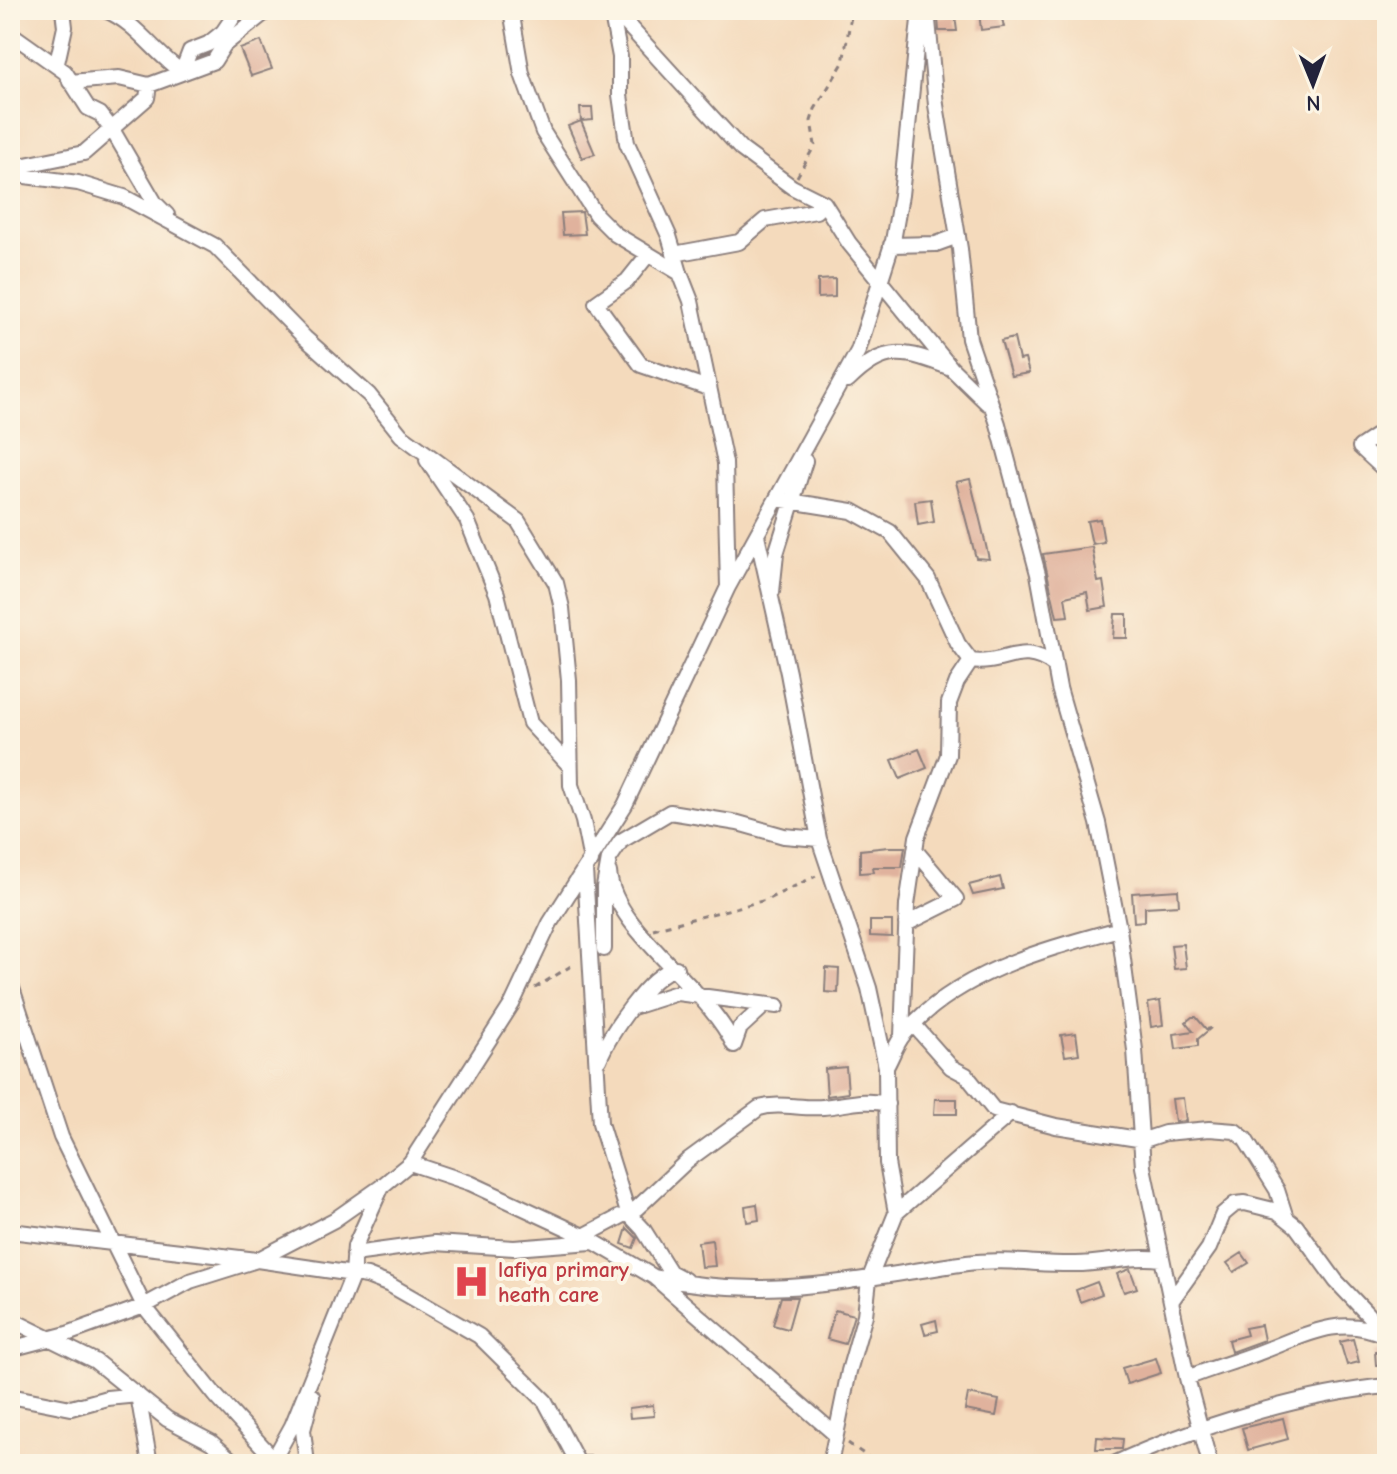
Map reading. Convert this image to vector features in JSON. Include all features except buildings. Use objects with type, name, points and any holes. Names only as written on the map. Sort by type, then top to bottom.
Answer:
[{"type":"street","points":[[57,63],[65,27],[63,10]]},
{"type":"street","points":[[105,10],[141,34],[160,58],[182,72]]},
{"type":"street","points":[[182,72],[190,51],[208,44],[223,32],[238,10]]},
{"type":"street","points":[[70,82],[119,78],[149,85],[214,61],[224,45],[268,10]]},
{"type":"street","points":[[511,10],[522,74],[543,132],[596,215],[615,234],[647,256],[680,273]]},
{"type":"street","points":[[613,10],[741,149],[792,187],[824,203],[849,243],[951,368],[991,407]]},
{"type":"street","points":[[613,10],[627,143],[674,254],[701,340],[725,463],[728,587]]},
{"type":"street","points":[[920,12],[958,236],[969,339],[1038,574],[1055,666],[1088,781],[1119,929],[1144,1140],[1143,1167],[1187,1378],[1211,1464]]},
{"type":"street","points":[[10,1349],[144,1306],[190,1281],[257,1260],[334,1220],[410,1163],[512,1004],[550,923],[625,805],[728,587],[809,445],[858,351],[891,245],[901,195],[920,12]]},
{"type":"street","points":[[220,54],[223,32]]},
{"type":"street","points":[[10,33],[57,63],[88,108],[100,114],[111,129],[155,203],[172,221]]},
{"type":"street","points":[[10,171],[84,153],[147,98],[149,85]]},
{"type":"street","points":[[10,171],[78,183],[124,197],[215,246],[305,338],[369,395],[401,435],[518,521],[556,583],[562,608],[569,680],[569,766],[571,785],[583,821],[597,952],[600,1123],[628,1213],[643,1229],[670,1272],[695,1286]]},
{"type":"street","points":[[674,254],[739,242],[765,220],[816,211],[824,203]]},
{"type":"street","points":[[891,245],[936,244],[958,236]]},
{"type":"street","points":[[647,256],[627,281],[596,303],[641,365],[708,388]]},
{"type":"street","points":[[838,391],[872,359],[884,354],[904,354],[951,368]]},
{"type":"street","points":[[1387,429],[1360,447],[1387,472]]},
{"type":"street","points":[[773,613],[772,584],[776,554],[809,445]]},
{"type":"street","points":[[420,451],[451,492],[467,520],[497,594],[530,723],[569,766]]},
{"type":"street","points":[[777,499],[852,511],[890,532],[928,579],[958,644],[971,661],[981,663],[1023,653],[1042,656],[1055,666]]},
{"type":"street","points":[[757,535],[788,673],[819,839],[869,988],[886,1067],[887,1163],[896,1213]]},
{"type":"street","points":[[902,1036],[906,924],[915,850],[921,822],[948,755],[949,703],[957,682],[971,661]]},
{"type":"street","points":[[597,952],[609,859],[621,841],[670,812],[738,823],[784,836],[819,839]]},
{"type":"street","points":[[906,924],[956,899],[915,850]]},
{"type":"street","points":[[609,859],[615,895],[640,933],[676,968],[702,997],[725,1024],[734,1045],[740,1028],[771,1006],[702,997],[677,993],[633,1007]]},
{"type":"street","points":[[886,1067],[902,1036],[950,994],[1010,963],[1119,929]]},
{"type":"street","points":[[597,1065],[610,1032],[650,984],[676,968]]},
{"type":"street","points":[[10,982],[61,1137],[144,1306],[273,1462],[292,1426],[353,1274],[354,1254],[382,1186]]},
{"type":"street","points":[[914,1025],[951,1067],[966,1075],[994,1110],[1056,1126],[1144,1140],[1165,1133],[1209,1129],[1235,1131],[1245,1139],[1277,1190],[1286,1218],[1336,1281],[1387,1336]]},
{"type":"street","points":[[354,1254],[435,1243],[514,1248],[588,1239],[651,1197],[688,1160],[759,1108],[772,1104],[826,1107],[874,1101],[887,1104]]},
{"type":"street","points":[[830,1464],[865,1315],[869,1280],[896,1213],[1011,1113]]},
{"type":"street","points":[[410,1163],[470,1183],[588,1239],[654,1277],[836,1435]]},
{"type":"street","points":[[1172,1300],[1209,1248],[1223,1214],[1235,1204],[1267,1207],[1286,1218]]},
{"type":"street","points":[[10,1231],[257,1260],[353,1274],[390,1285],[479,1336],[545,1401],[576,1464],[610,1464]]},
{"type":"street","points":[[654,1277],[695,1286],[765,1289],[869,1280],[969,1263],[1026,1260],[1077,1264],[1144,1257],[1161,1259]]},
{"type":"street","points":[[10,1319],[95,1361],[167,1419],[211,1442],[236,1464]]},
{"type":"street","points":[[1187,1378],[1258,1354],[1304,1332],[1345,1326],[1371,1329],[1387,1336]]},
{"type":"street","points":[[307,1464],[303,1430],[322,1352]]},
{"type":"street","points":[[1114,1464],[1174,1437],[1310,1398],[1387,1386]]},
{"type":"street","points":[[10,1396],[71,1408],[107,1398],[138,1395]]},
{"type":"street","points":[[138,1395],[150,1464]]},
{"type":"path","points":[[792,187],[815,145],[811,121],[815,109],[843,63],[852,10]]},
{"type":"path","points":[[640,933],[766,900],[829,868]]},
{"type":"path","points":[[512,1004],[597,952]]},
{"type":"path","points":[[836,1435],[878,1464]]},
{"type":"place","name":"lafiya primary heath care","points":[[472,1282]]}]
